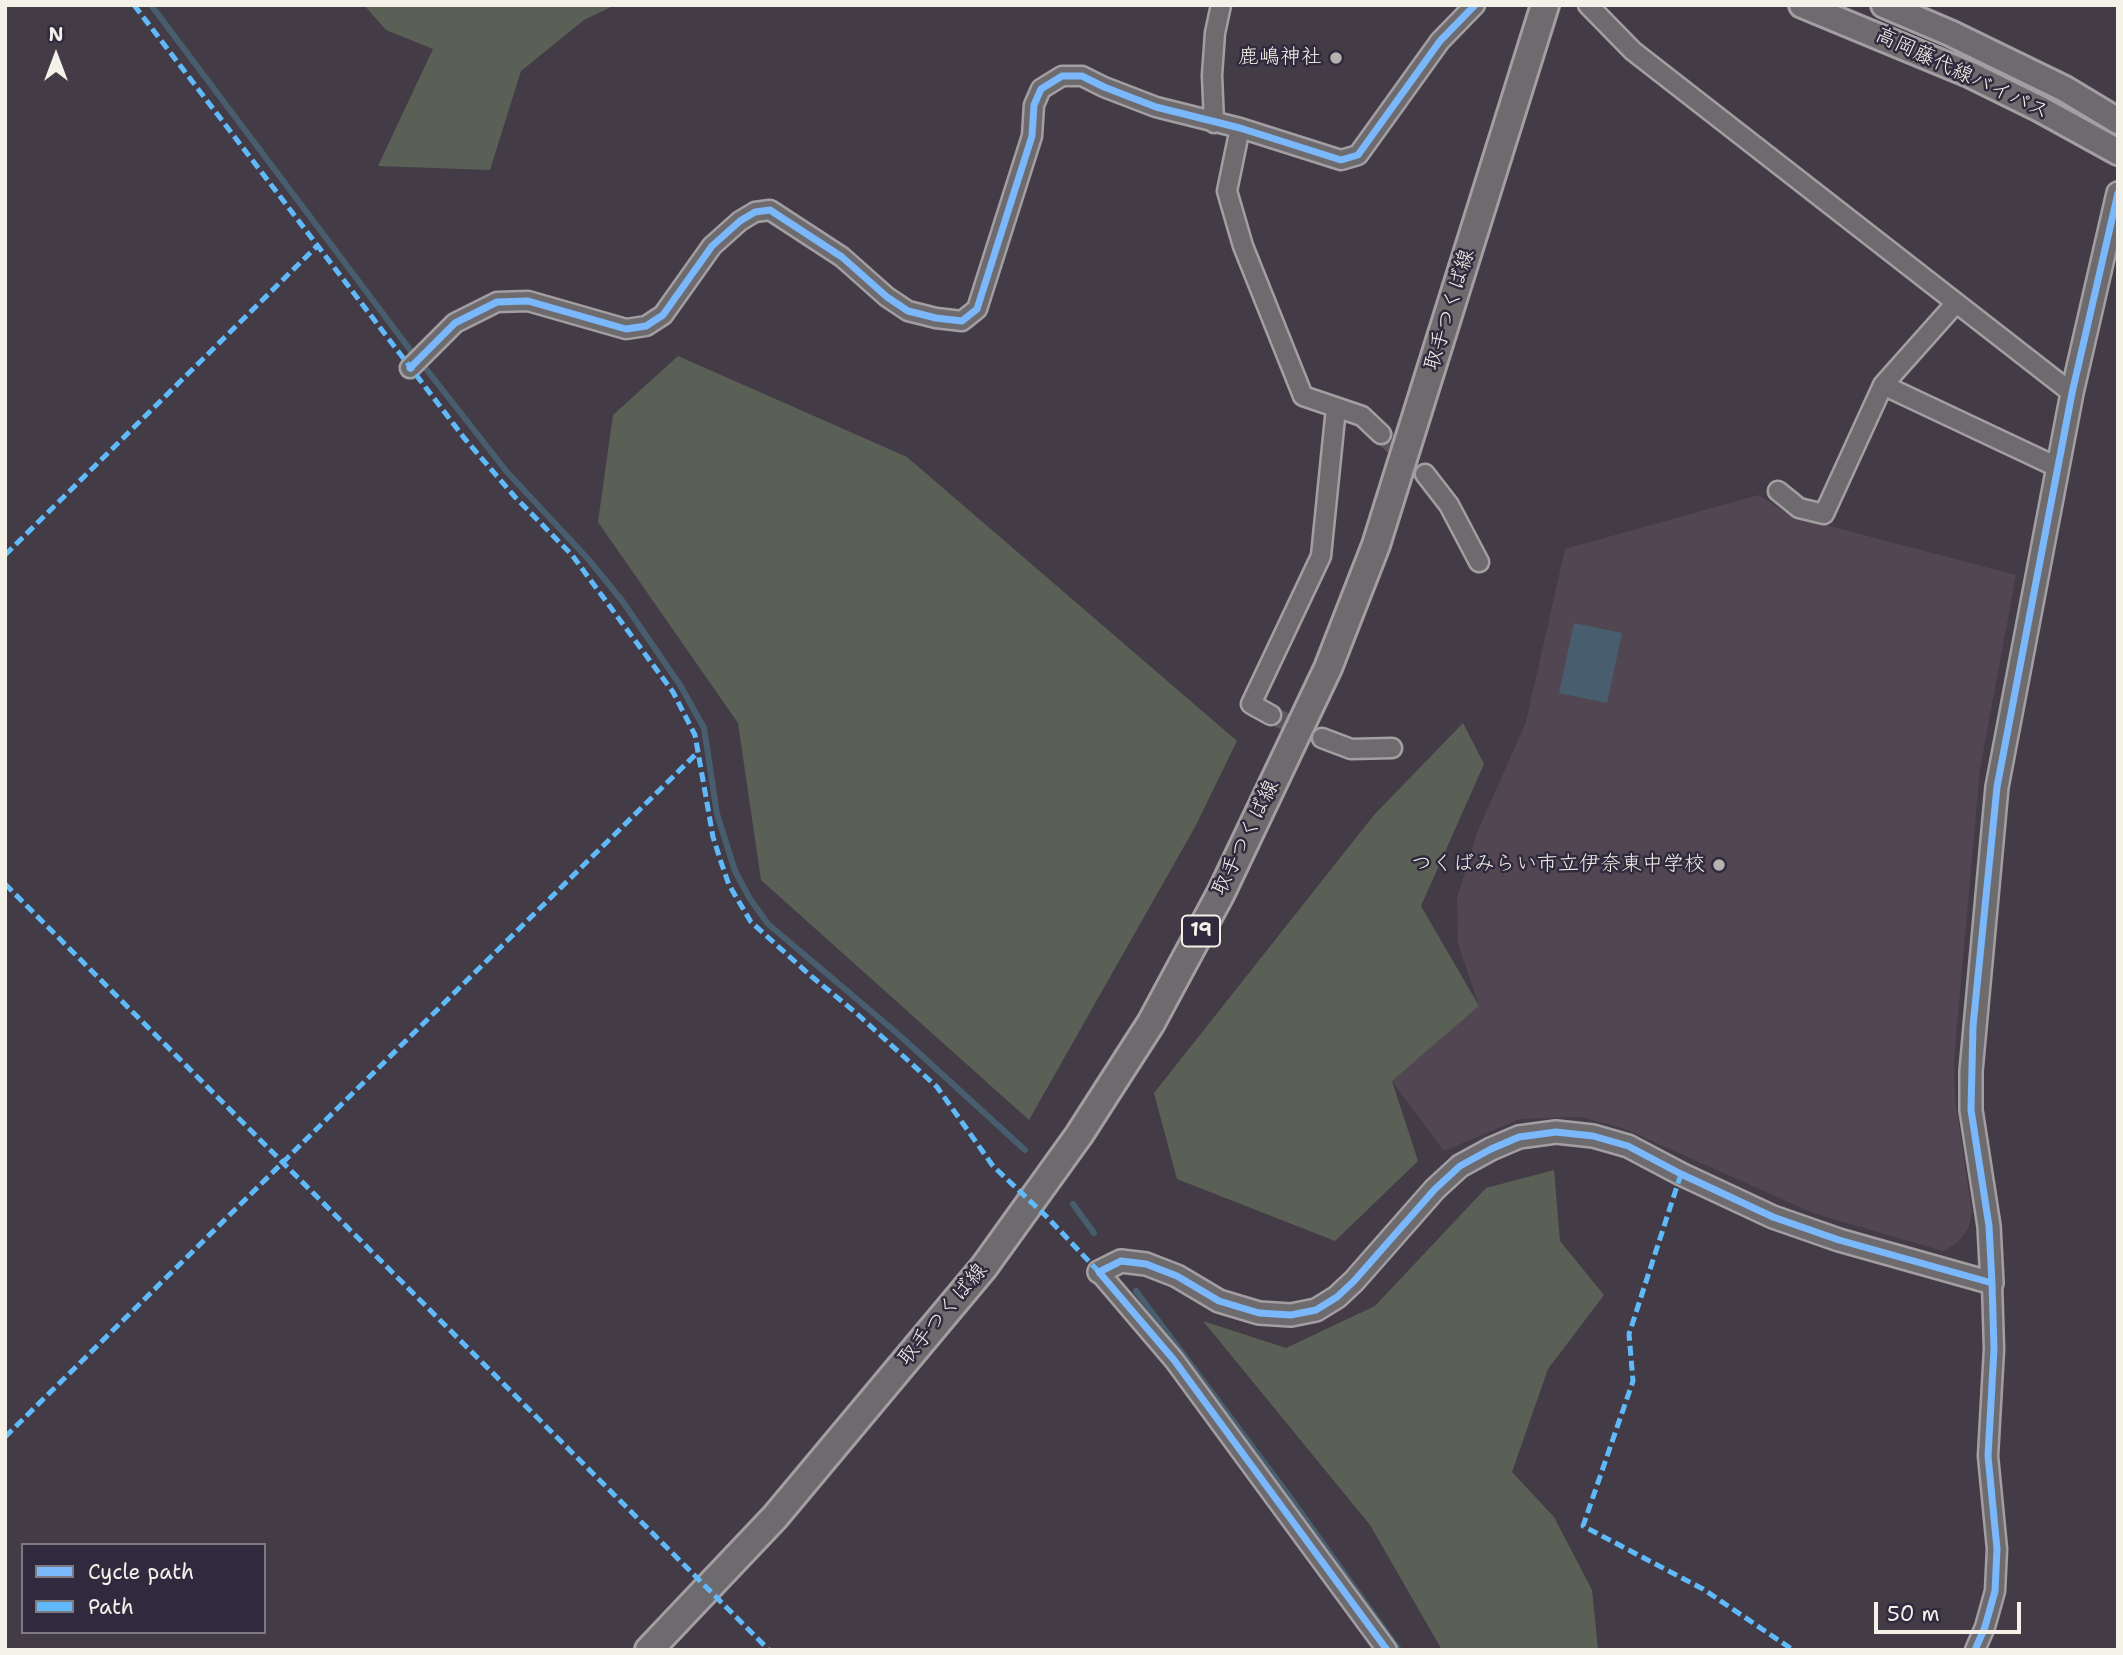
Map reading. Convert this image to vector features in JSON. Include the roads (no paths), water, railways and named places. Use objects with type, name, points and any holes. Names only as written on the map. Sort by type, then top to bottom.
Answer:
[{"type":"main road","name":"取手つくば線","points":[[649,1650],[775,1517],[984,1267],[1079,1135],[1151,1023],[1221,893],[1328,668],[1376,545],[1545,5]]},
{"type":"main road","name":"高岡藤代線バイパス","points":[[1802,5],[1971,75],[2118,152]]},
{"type":"main road","name":"高岡藤代線バイパス","points":[[1884,5],[1950,33],[2053,83],[2118,121]]},
{"type":"street","points":[[1214,123],[1212,75],[1215,33],[1221,5]]},
{"type":"street","points":[[410,368],[455,323],[497,302],[528,301],[626,329],[646,326],[663,315],[712,246],[740,221],[755,212],[770,210],[842,257],[887,297],[908,311],[962,321],[977,309],[1032,136],[1034,105],[1041,89],[1062,76],[1082,76],[1156,107],[1240,128],[1341,160],[1358,155],[1440,41],[1475,5]]},
{"type":"street","points":[[1588,5],[1633,51],[2072,393]]},
{"type":"street","points":[[1240,128],[1227,191],[1244,246],[1303,396],[1362,416],[1381,434]]},
{"type":"street","points":[[1975,1650],[1995,1591],[1997,1549],[1988,1456],[1994,1349],[1992,1283],[1989,1226],[1971,1110],[1973,1026],[1997,787],[2072,393],[2118,192]]},
{"type":"street","points":[[1778,491],[1799,508],[1824,514],[1883,385],[1956,303]]},
{"type":"street","points":[[1883,385],[2057,467]]},
{"type":"street","points":[[1271,715],[1251,704],[1321,556],[1336,408]]},
{"type":"street","points":[[1425,474],[1449,505],[1479,562]]},
{"type":"street","points":[[1322,738],[1351,749],[1392,748]]},
{"type":"street","points":[[1387,1650],[1174,1360],[1099,1272],[1121,1261],[1146,1264],[1177,1276],[1219,1301],[1259,1313],[1291,1315],[1316,1310],[1337,1297],[1354,1280],[1434,1189],[1460,1166],[1519,1137],[1556,1132],[1593,1136],[1628,1146],[1773,1217],[1839,1240],[1992,1283]]},
{"type":"water","points":[[1574,623],[1622,633],[1607,703],[1559,693]]},
{"type":"waterway","points":[[151,5],[411,351]]},
{"type":"waterway","points":[[423,365],[507,472],[589,560],[623,602],[680,685],[704,728],[717,814],[735,871],[768,924],[898,1034],[1025,1150]]},
{"type":"waterway","points":[[1073,1204],[1094,1233]]},
{"type":"waterway","points":[[1136,1291],[1287,1493],[1399,1650]]},
{"type":"tunnel","points":[[1381,434],[1425,474]]},
{"type":"tunnel","points":[[1271,715],[1322,738]]},
{"type":"place","name":"鹿嶋神社","points":[[1336,58]]},
{"type":"place","name":"つくばみらい市立伊奈東中学校","points":[[1719,865]]}]
